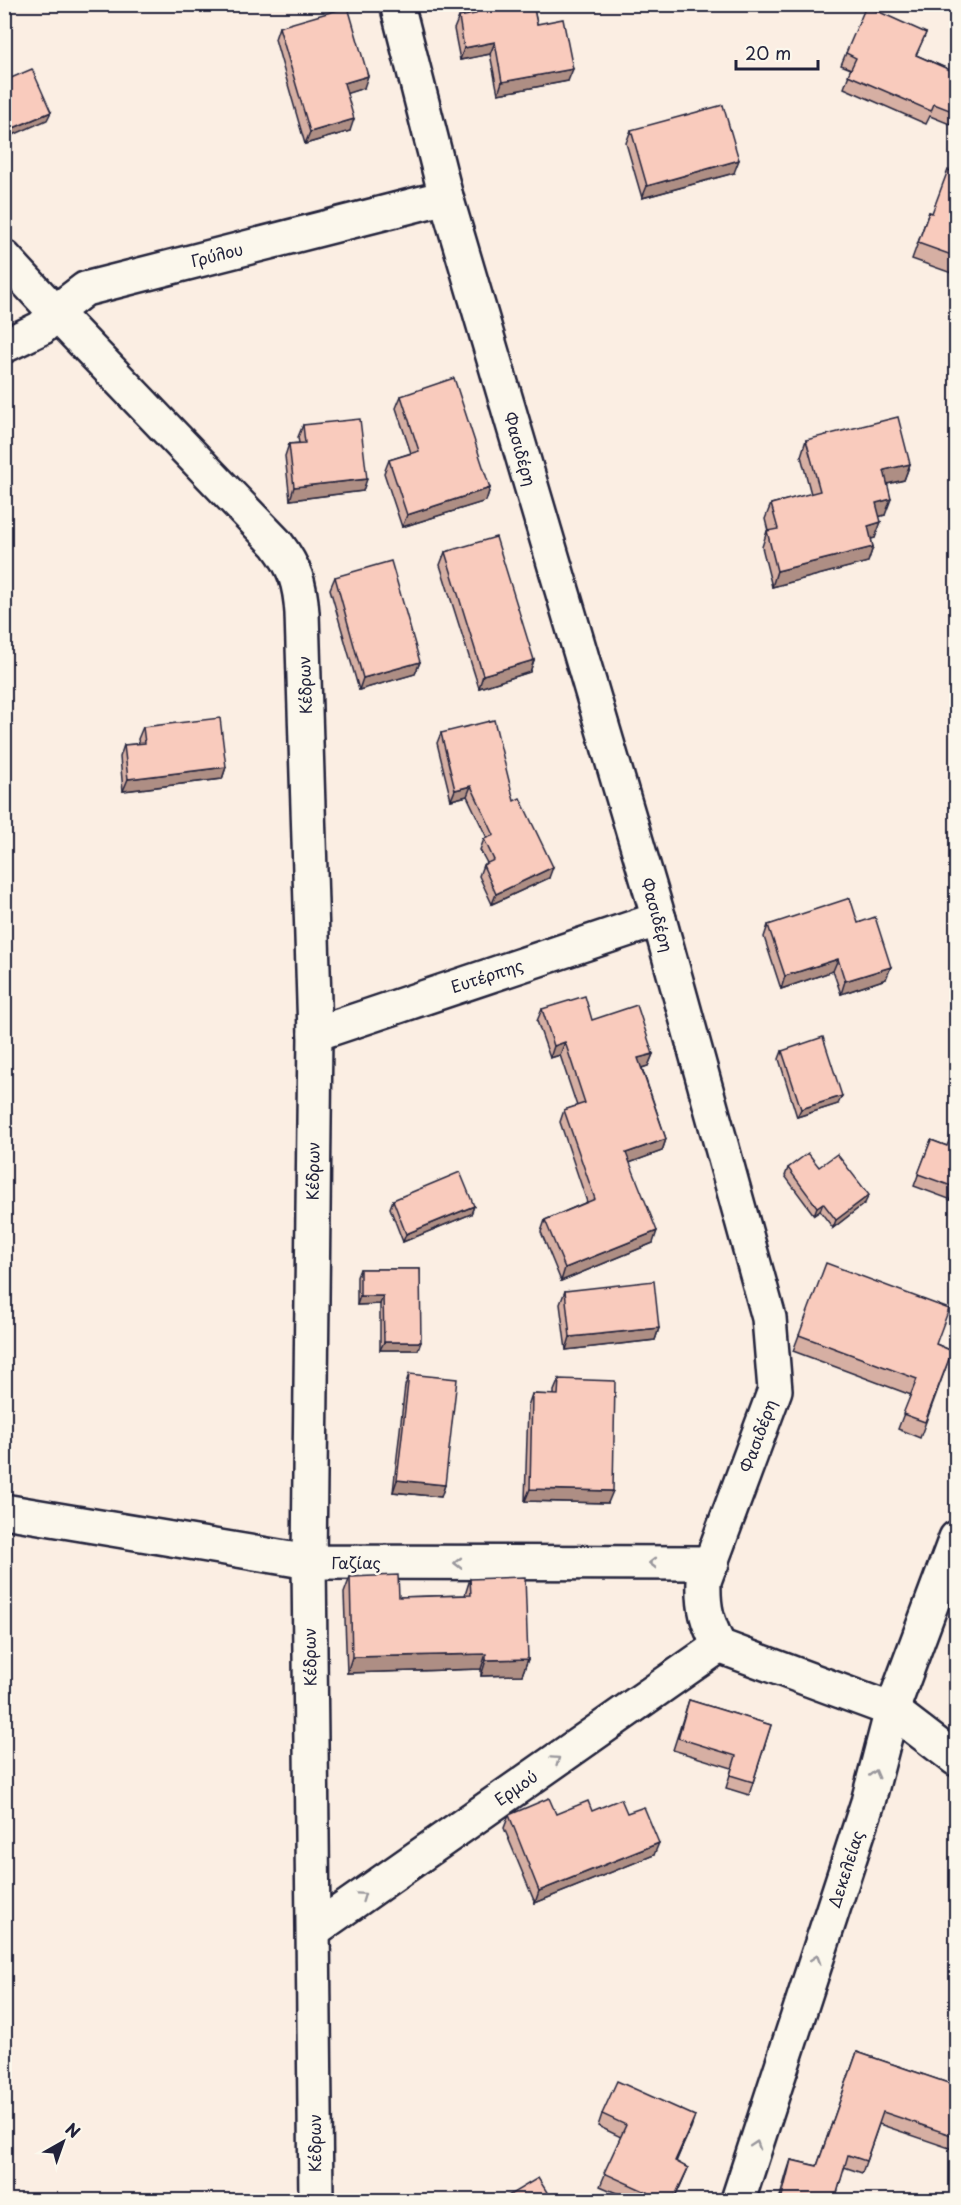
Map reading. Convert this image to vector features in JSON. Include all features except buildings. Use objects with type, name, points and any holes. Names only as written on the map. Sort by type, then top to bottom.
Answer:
[{"type":"street","name":"Φασιδέρη","points":[[397,4],[446,197],[659,919],[769,1318],[775,1390],[704,1581],[703,1604],[707,1620],[719,1646]]},
{"type":"street","name":"Γρύλου","points":[[4,346],[41,328],[77,293],[108,282],[446,197]]},
{"type":"street","name":"Κέδρων","points":[[4,257],[277,544],[290,561],[299,586],[302,613],[315,1034],[309,1562],[316,2200]]},
{"type":"street","name":"Ευτέρπης","points":[[315,1034],[659,919]]},
{"type":"street","name":"Γαζίας","points":[[4,1511],[309,1562],[712,1563]]},
{"type":"street","name":"Δεκελείας","points":[[738,2200],[868,1802],[892,1710],[950,1571],[957,1538]]},
{"type":"street","name":"Ερμού","points":[[314,1930],[719,1646]]},
{"type":"street","points":[[719,1646],[892,1710],[957,1759]]}]
